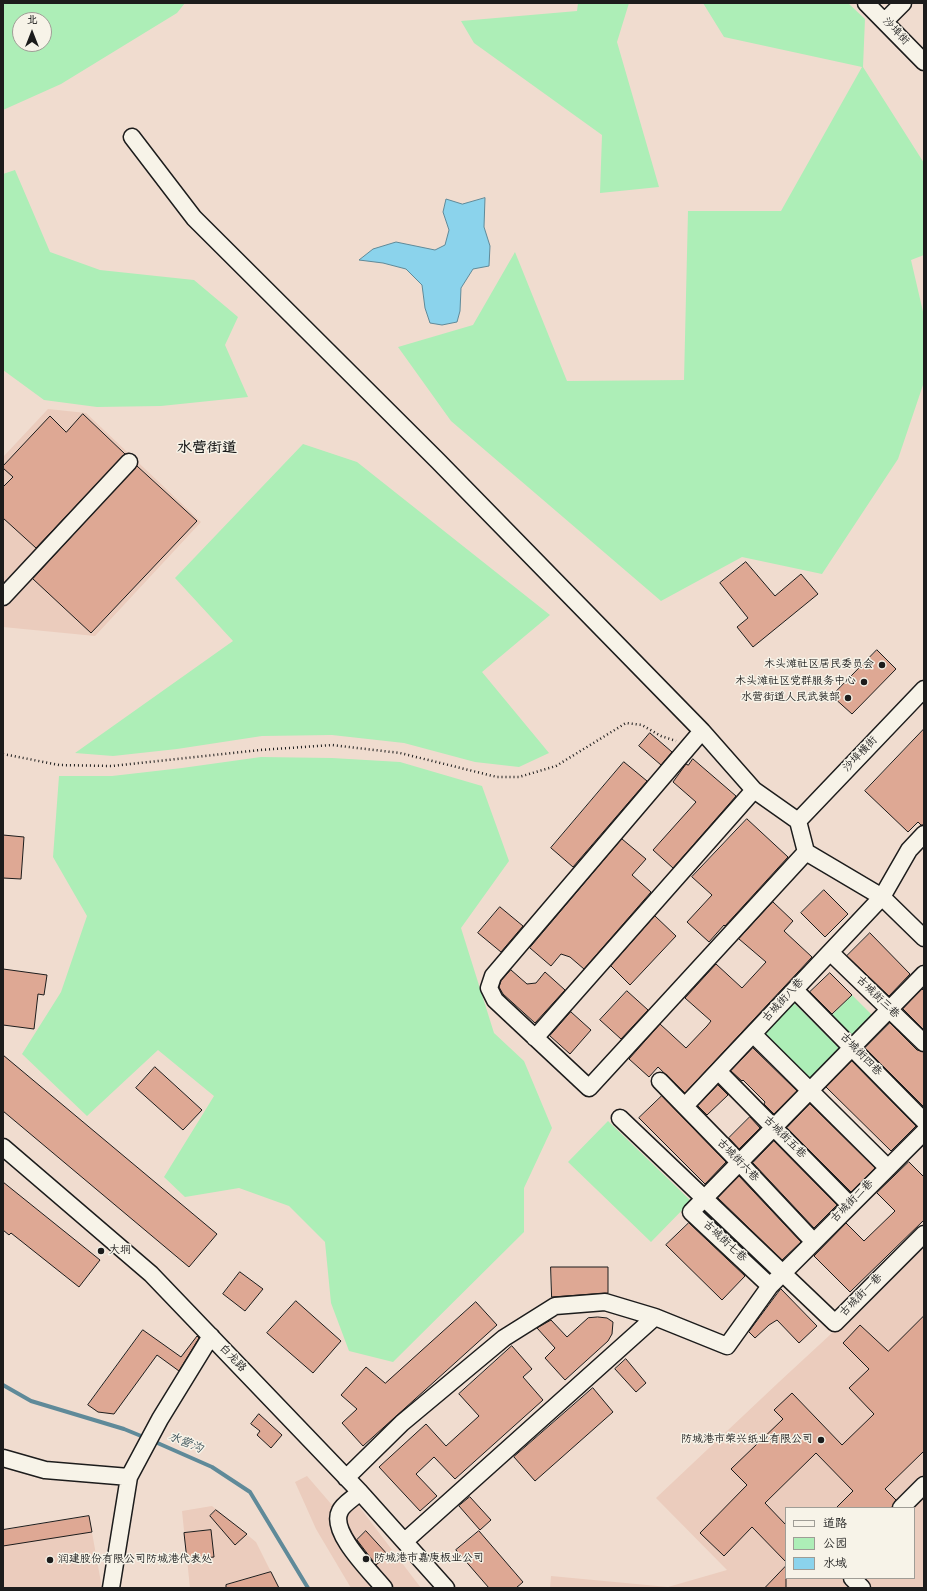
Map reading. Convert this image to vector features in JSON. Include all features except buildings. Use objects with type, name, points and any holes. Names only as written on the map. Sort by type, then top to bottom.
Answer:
[{"type":"street","name":"沙埠街","points":[[866,3],[924,62]]},
{"type":"street","points":[[885,21],[903,3]]},
{"type":"street","points":[[132,137],[194,218],[438,461],[702,731],[754,790],[798,821],[806,852],[882,897],[924,938]]},
{"type":"street","points":[[3,597],[129,462]]},
{"type":"street","name":"沙埠横街","points":[[798,821],[924,689]]},
{"type":"street","points":[[702,731],[493,976],[489,988],[495,1000],[588,1088],[806,852]]},
{"type":"street","points":[[535,1038],[754,790]]},
{"type":"street","name":"古城街八巷","points":[[685,1106],[882,897],[909,850],[924,834]]},
{"type":"street","name":"古城街三巷","points":[[830,952],[924,1043]]},
{"type":"street","points":[[704,1198],[924,974]]},
{"type":"street","name":"古城街四巷","points":[[795,990],[924,1121]]},
{"type":"street","points":[[753,1034],[888,1168]]},
{"type":"street","name":"古城街五巷","points":[[718,1071],[850,1205]]},
{"type":"street","name":"古城街六巷","points":[[660,1081],[739,1162],[813,1242]]},
{"type":"street","name":"古城街七巷","points":[[620,1118],[783,1273]]},
{"type":"street","name":"古城街二巷","points":[[655,1317],[727,1346],[770,1286],[924,1132]]},
{"type":"street","name":"白龙路","points":[[3,1147],[151,1274],[360,1492],[446,1588]]},
{"type":"street","name":"古城街七巷","points":[[704,1198],[691,1212],[770,1286]]},
{"type":"street","name":"古城街一巷","points":[[783,1273],[835,1323],[924,1234]]},
{"type":"street","points":[[346,1478],[402,1423],[504,1338],[555,1306],[605,1302],[655,1317]]},
{"type":"street","points":[[405,1541],[655,1317]]},
{"type":"street","points":[[110,1588],[129,1477],[160,1420],[211,1336]]},
{"type":"street","points":[[3,1458],[45,1470],[129,1477]]},
{"type":"street","points":[[902,1507],[924,1485]]},
{"type":"street","points":[[360,1492],[340,1510],[337,1521],[344,1539],[384,1588]]},
{"type":"street","points":[[853,1579],[862,1588]]},
{"type":"path","points":[[3,754],[59,765],[112,766],[260,750],[332,746],[400,753],[497,777],[519,777],[556,766],[626,723],[642,725],[661,736],[689,746]]},
{"type":"shaded area","points":[[48,409],[86,413],[201,522],[95,636],[3,627],[3,457]]},
{"type":"shaded area","name":"防城港市荣兴纸业有限公司","points":[[924,1248],[924,1588],[550,1588],[551,1576],[668,1587],[727,1570],[656,1498]]},
{"type":"shaded area","name":"防城港市嘉庚板业公司","points":[[307,1476],[332,1505],[347,1493],[358,1505],[421,1588],[351,1588],[316,1529],[295,1482]]},
{"type":"shaded area","points":[[212,1506],[256,1542],[279,1588],[190,1588],[182,1511]]},
{"type":"shaded area","name":"润建股份有限公司防城港代表处","points":[[89,1516],[102,1588],[3,1588],[3,1530]]},
{"type":"green space","points":[[3,3],[185,3],[177,13],[61,84],[3,110]]},
{"type":"green space","points":[[578,3],[629,3],[617,42],[659,187],[600,193],[602,135],[474,43],[461,21],[577,11]]},
{"type":"green space","points":[[703,3],[848,3],[865,19],[863,67],[924,163],[924,255],[911,260],[924,316],[924,382],[898,459],[822,574],[742,557],[661,601],[451,421],[398,347],[473,325],[515,252],[567,381],[684,380],[688,211],[781,211],[862,67],[724,37]]},
{"type":"green space","points":[[15,170],[50,252],[100,270],[194,280],[238,317],[225,345],[248,397],[161,406],[97,407],[44,400],[3,370],[3,174]]},
{"type":"green space","points":[[303,444],[357,462],[550,615],[482,672],[549,753],[519,767],[475,762],[404,743],[332,735],[262,736],[177,749],[113,756],[75,753],[233,641],[175,578]]},
{"type":"green space","points":[[261,757],[332,758],[400,762],[482,786],[509,861],[461,928],[494,1033],[524,1061],[552,1128],[524,1188],[524,1232],[393,1362],[349,1351],[331,1303],[325,1242],[289,1206],[239,1188],[185,1197],[164,1177],[214,1096],[158,1050],[87,1116],[22,1054],[61,992],[87,916],[53,857],[59,776],[112,776]]},
{"type":"green space","points":[[852,995],[873,1016],[850,1039],[829,1018]]},
{"type":"green space","points":[[793,1002],[841,1050],[810,1081],[762,1033]]},
{"type":"green space","points":[[608,1121],[691,1201],[651,1242],[568,1162]]},
{"type":"water","points":[[485,198],[484,227],[490,246],[489,266],[473,269],[461,288],[460,311],[457,322],[442,325],[430,323],[425,308],[422,285],[406,269],[383,263],[359,260],[373,249],[396,242],[435,250],[445,245],[449,230],[443,212],[446,199],[462,204]]},
{"type":"waterway","name":"水营沟","points":[[3,1385],[31,1401],[124,1429],[146,1438]]},
{"type":"waterway","name":"水营沟","points":[[153,1441],[212,1467],[250,1492],[308,1588]]},
{"type":"place","name":"木头滩社区居民委员会","points":[[882,665]]},
{"type":"place","name":"木头滩社区党群服务中心","points":[[864,682]]},
{"type":"place","name":"水营街道人民武装部","points":[[848,698]]},
{"type":"place","name":"大垌","points":[[101,1251]]},
{"type":"place","name":"防城港市荣兴纸业有限公司","points":[[821,1440]]},
{"type":"place","name":"防城港市嘉庚板业公司","points":[[366,1559]]},
{"type":"place","name":"润建股份有限公司防城港代表处","points":[[50,1560]]},
{"type":"district","name":"水营街道","points":[[207,450]]}]
